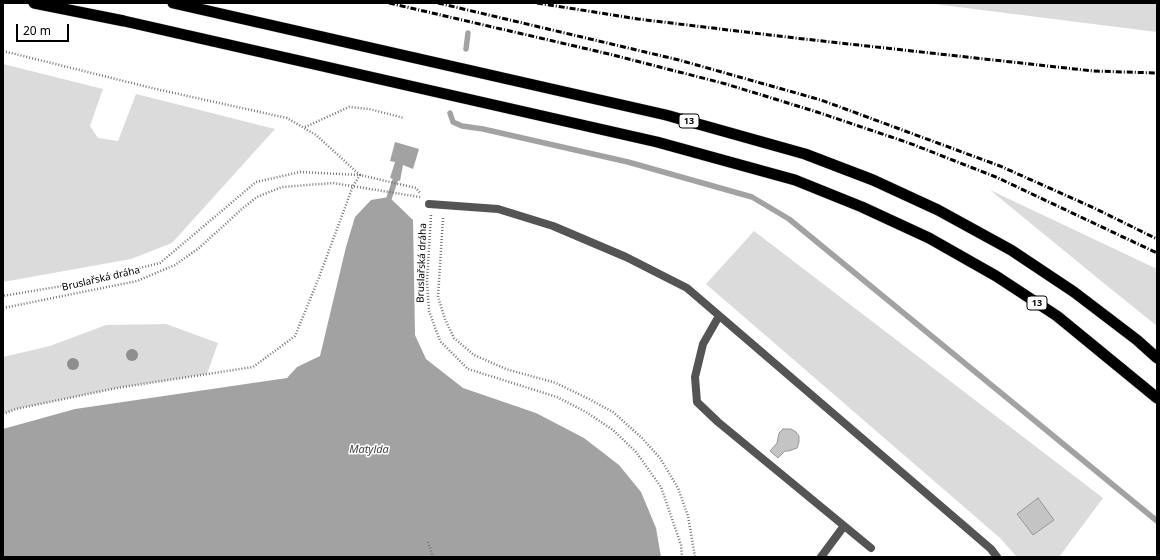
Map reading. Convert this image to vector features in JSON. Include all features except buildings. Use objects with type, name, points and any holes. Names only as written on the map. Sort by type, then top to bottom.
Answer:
[{"type":"highway","name":"13","points":[[34,3],[140,24],[656,142],[795,180],[862,206],[929,238],[996,276],[1056,316],[1157,398]]},
{"type":"highway","name":"13","points":[[173,3],[666,115],[805,154],[873,180],[938,210],[1011,250],[1074,292],[1137,340],[1157,358]]},
{"type":"lane","points":[[429,204],[498,209],[553,226],[626,257],[687,288],[991,549],[997,557]]},
{"type":"lane","points":[[719,316],[704,344],[695,377],[697,402],[718,422],[870,548]]},
{"type":"lane","points":[[821,557],[844,526]]},
{"type":"path","points":[[3,51],[156,89],[286,118],[304,127],[360,175]]},
{"type":"path","points":[[304,127],[349,107],[368,109],[404,118]]},
{"type":"path","points":[[3,296],[74,284],[160,263],[256,182],[300,172],[360,175],[416,188],[429,204]]},
{"type":"path","points":[[3,414],[118,388],[253,366],[295,336],[318,280],[353,186],[360,175]]},
{"type":"path","name":"Bruslařská dráha","points":[[3,308],[137,281],[175,265],[199,248],[252,200],[282,187],[333,183],[420,197],[429,204],[432,217],[427,281],[429,311],[440,341],[468,369],[557,397],[586,412],[613,430],[636,452],[661,487],[681,545],[682,557]]},
{"type":"path","points":[[444,205],[438,297],[445,319],[454,338],[474,354],[506,369],[556,384],[614,412],[642,438],[660,458],[678,488],[688,516],[695,557]]},
{"type":"path","points":[[428,542],[433,557]]},
{"type":"shaded area","points":[[926,3],[1157,3],[1157,32]]},
{"type":"shaded area","points":[[3,64],[103,89],[90,126],[98,138],[118,141],[136,94],[275,129],[172,243],[131,259],[3,282]]},
{"type":"shaded area","points":[[990,190],[1157,269],[1157,326],[1106,285]]},
{"type":"shaded area","points":[[754,231],[1103,498],[1059,557],[1017,557],[1000,538],[706,284]]},
{"type":"shaded area","points":[[166,324],[218,343],[207,374],[117,388],[16,409],[3,414],[3,357],[50,346],[106,325]]},
{"type":"water","points":[[395,142],[419,149],[413,169],[403,165],[400,181],[390,178],[395,162],[390,161]]},
{"type":"water","name":"Matylda","points":[[389,197],[413,220],[415,335],[426,359],[463,388],[536,413],[584,438],[619,465],[641,492],[656,528],[661,557],[3,557],[3,429],[75,409],[287,378],[297,367],[320,356],[346,247],[355,217],[371,200]]},
{"type":"waterway","points":[[466,49],[468,33]]},
{"type":"waterway","points":[[450,113],[453,122],[462,126],[483,129],[628,162],[752,197],[789,219],[1157,521]]},
{"type":"waterway","points":[[387,204],[398,172]]},
{"type":"railway","points":[[389,3],[609,54],[726,84],[817,112],[909,143],[996,177],[1157,253]]},
{"type":"railway","points":[[438,3],[679,60],[821,100],[1000,166],[1094,208],[1157,239]]},
{"type":"railway","points":[[537,3],[638,19],[795,38],[1093,71],[1157,73]]}]
